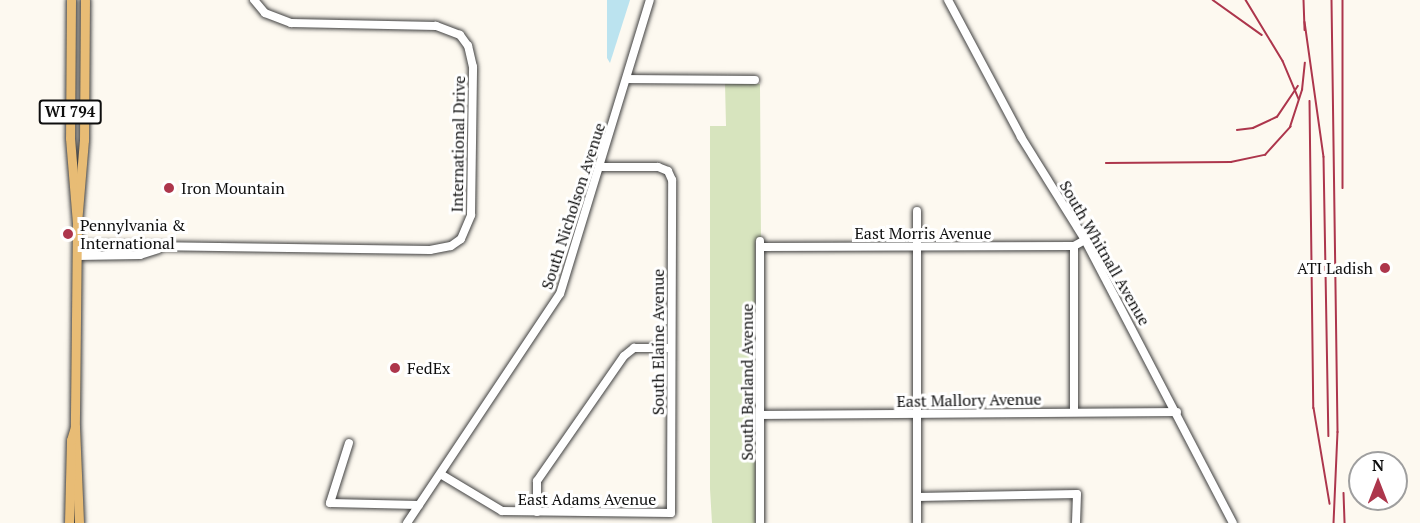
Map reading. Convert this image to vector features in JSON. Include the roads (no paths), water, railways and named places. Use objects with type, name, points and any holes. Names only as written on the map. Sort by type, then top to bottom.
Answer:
[{"type":"main road","name":"WI 794","points":[[70,0],[70,138],[77,223]]},
{"type":"main road","name":"WI 794","points":[[80,523],[75,427],[76,245],[84,140],[85,0]]},
{"type":"main road","name":"WI 794","points":[[69,523],[71,440],[75,427]]},
{"type":"street","name":"International Drive","points":[[76,245],[159,249],[430,250],[451,246],[468,227],[473,67],[468,45],[460,34],[436,26],[291,23],[265,13],[254,0]]},
{"type":"street","name":"South Nicholson Avenue","points":[[407,523],[442,475],[561,294],[650,0]]},
{"type":"street","name":"South Whitnall Avenue","points":[[948,0],[1021,137],[1085,240],[1177,412],[1233,523]]},
{"type":"street","points":[[627,79],[755,80]]},
{"type":"street","name":"South Elaine Avenue","points":[[601,167],[658,167],[668,171],[672,180],[671,513]]},
{"type":"street","points":[[917,211],[917,523]]},
{"type":"street","name":"East Morris Avenue","points":[[760,244],[917,247],[1074,246],[1085,240]]},
{"type":"street","name":"South Barland Avenue","points":[[760,244],[760,523]]},
{"type":"street","points":[[1074,246],[1074,412]]},
{"type":"street","name":"International Drive","points":[[76,256],[140,255],[159,249]]},
{"type":"street","points":[[537,513],[537,481],[624,356],[634,348],[671,348]]},
{"type":"street","name":"East Mallory Avenue","points":[[760,415],[1177,412]]},
{"type":"street","points":[[349,443],[330,503],[418,505]]},
{"type":"street","name":"East Adams Avenue","points":[[442,475],[490,507],[537,513],[671,513]]},
{"type":"street","points":[[917,497],[1077,494],[1076,523]]},
{"type":"water","points":[[607,0],[630,0],[610,63],[607,58]]},
{"type":"railway","points":[[1213,0],[1262,35]]},
{"type":"railway","points":[[1246,0],[1283,61],[1299,99]]},
{"type":"railway","points":[[1304,0],[1305,30]]},
{"type":"railway","points":[[1332,0],[1338,432],[1334,523]]},
{"type":"railway","points":[[1343,0],[1343,188]]},
{"type":"railway","points":[[1305,22],[1324,157],[1329,436]]},
{"type":"railway","points":[[1106,163],[1231,162],[1265,155],[1290,127],[1302,90],[1305,63]]},
{"type":"railway","points":[[1237,130],[1253,128],[1277,117],[1298,86]]},
{"type":"railway","points":[[1310,101],[1314,408],[1330,504]]},
{"type":"railway","points":[[1344,493],[1345,523]]},
{"type":"place","name":"Iron Mountain","points":[[169,188]]},
{"type":"place","name":"Pennylvania & International","points":[[68,234]]},
{"type":"place","name":"ATI Ladish","points":[[1385,268]]},
{"type":"place","name":"FedEx","points":[[395,368]]}]
